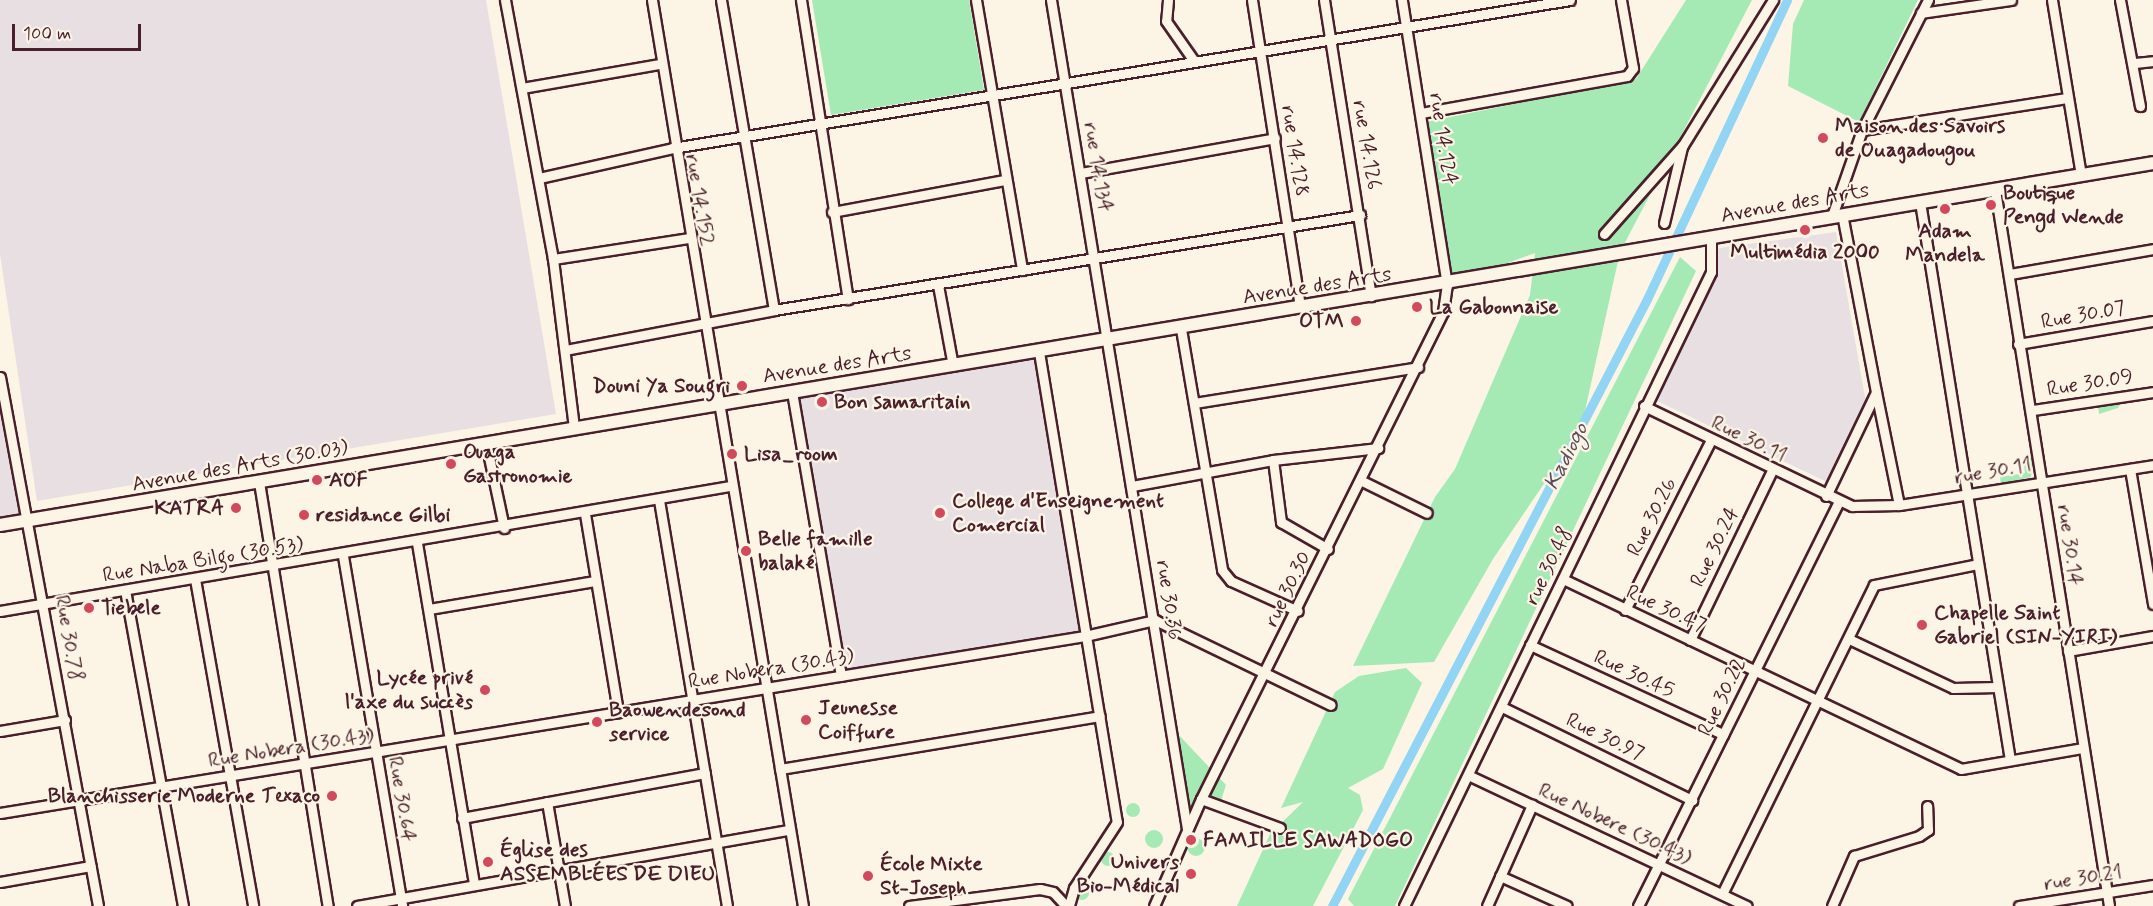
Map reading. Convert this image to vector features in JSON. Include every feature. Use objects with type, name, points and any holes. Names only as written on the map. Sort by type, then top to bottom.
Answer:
[{"type":"street","points":[[505,0],[553,259],[574,428]]},
{"type":"street","name":"rue 14.152","points":[[652,0],[673,148],[706,325],[730,486],[803,906]]},
{"type":"street","points":[[721,0],[774,310]]},
{"type":"street","points":[[801,0],[817,125],[848,299]]},
{"type":"street","points":[[976,0],[989,96],[1022,270]]},
{"type":"street","name":"rue 14.134","points":[[1051,0],[1082,173],[1107,340]]},
{"type":"street","points":[[1168,0],[1166,21],[1194,61]]},
{"type":"street","name":"rue 14.128","points":[[1252,0],[1300,307]]},
{"type":"street","name":"rue 14.126","points":[[1324,0],[1360,215],[1371,296]]},
{"type":"street","name":"rue 14.124","points":[[1402,0],[1447,285]]},
{"type":"street","points":[[539,178],[673,148],[1570,0]]},
{"type":"street","points":[[1421,113],[1627,76],[1633,69],[1621,0]]},
{"type":"street","points":[[1604,234],[1683,145],[1773,0]]},
{"type":"street","points":[[1899,505],[1837,215],[1862,130],[1928,0]]},
{"type":"street","points":[[1921,13],[2011,0]]},
{"type":"street","points":[[2052,0],[2066,98],[2081,175]]},
{"type":"street","points":[[2120,0],[2135,63],[2140,106]]},
{"type":"street","points":[[2135,63],[2153,61]]},
{"type":"street","points":[[522,88],[660,64]]},
{"type":"street","points":[[1862,130],[2066,98]]},
{"type":"street","points":[[1082,173],[1275,138]]},
{"type":"street","points":[[1664,223],[1683,145]]},
{"type":"street","name":"Avenue des Arts","points":[[486,443],[1300,307],[1447,285],[1837,215],[2153,163]]},
{"type":"street","points":[[832,212],[1004,180]]},
{"type":"street","name":"rue 30.14","points":[[1995,190],[2010,274],[2018,344],[2032,410],[2109,906]]},
{"type":"street","points":[[1920,201],[1969,494],[2010,760]]},
{"type":"street","points":[[565,350],[706,325],[774,310],[1360,215]]},
{"type":"street","points":[[553,259],[688,238]]},
{"type":"street","name":"rue 30.48","points":[[1404,906],[1502,707],[1644,406],[1711,272],[1711,238]]},
{"type":"street","points":[[2010,274],[2153,249]]},
{"type":"street","points":[[938,285],[953,366]]},
{"type":"street","name":"rue 30.30","points":[[1154,906],[1201,799],[1264,674],[1299,611],[1418,367],[1443,312],[1447,285]]},
{"type":"street","name":"Rue 30.07","points":[[2018,344],[2153,321]]},
{"type":"street","points":[[1181,328],[1222,570],[1231,581],[1299,611]]},
{"type":"street","name":"rue 30.36","points":[[1107,340],[1155,620],[1187,830]]},
{"type":"street","points":[[909,906],[946,905],[1041,889],[1053,892],[1068,906],[1074,888],[1117,822],[1039,352]]},
{"type":"street","points":[[1194,403],[1418,367]]},
{"type":"street","name":"Rue 30.78","points":[[0,377],[45,604],[98,906]]},
{"type":"street","points":[[792,392],[841,676]]},
{"type":"street","points":[[1826,496],[1876,392]]},
{"type":"street","name":"Rue 30.09","points":[[2032,410],[2153,392]]},
{"type":"street","name":"Rue 30.11","points":[[1644,406],[1838,503]]},
{"type":"street","name":"Rue 30.26","points":[[1625,610],[1711,440]]},
{"type":"street","points":[[486,443],[504,528]]},
{"type":"street","name":"Avenue des Arts (30.03)","points":[[0,525],[486,443]]},
{"type":"street","points":[[1132,486],[1273,460],[1378,448]]},
{"type":"street","points":[[1273,460],[1281,522],[1328,549]]},
{"type":"street","name":"rue 30.11","points":[[1838,503],[1899,505],[2153,465]]},
{"type":"street","points":[[2130,469],[2150,569],[2153,604]]},
{"type":"street","name":"Rue 30.24","points":[[1690,640],[1772,470]]},
{"type":"street","points":[[259,482],[302,763],[328,906]]},
{"type":"street","points":[[1362,482],[1427,513]]},
{"type":"street","name":"Rue Naba Bilgo (30.53)","points":[[0,611],[343,556],[730,486]]},
{"type":"street","points":[[659,500],[727,906]]},
{"type":"street","name":"Rue 30.22","points":[[1638,906],[1838,503]]},
{"type":"street","points":[[585,514],[618,712]]},
{"type":"street","points":[[417,543],[448,741],[474,884]]},
{"type":"street","name":"Rue 30.64","points":[[343,556],[401,903]]},
{"type":"street","points":[[1722,894],[1879,581],[1978,564]]},
{"type":"street","points":[[195,579],[253,906]]},
{"type":"street","name":"Rue 30.47","points":[[1563,579],[1961,769],[2084,748]]},
{"type":"street","points":[[429,609],[595,581]]},
{"type":"street","points":[[125,590],[183,906]]},
{"type":"street","points":[[1155,620],[1330,705]]},
{"type":"street","name":"Rue Nobera (30.43)","points":[[0,813],[1085,636],[1155,620]]},
{"type":"street","points":[[2068,651],[2153,636]]},
{"type":"street","points":[[1850,639],[1953,688],[1998,687]]},
{"type":"street","name":"Rue 30.45","points":[[1530,645],[1723,735]]},
{"type":"street","name":"Rue 30.97","points":[[1502,707],[1692,800]]},
{"type":"street","points":[[780,769],[1100,716]]},
{"type":"street","points":[[0,731],[65,720]]},
{"type":"street","points":[[462,818],[705,773]]},
{"type":"street","name":"Rue Nobere (30.43)","points":[[1468,775],[1747,906]]},
{"type":"street","points":[[1201,799],[1280,828]]},
{"type":"street","points":[[547,802],[565,906]]},
{"type":"street","points":[[1487,906],[1532,805]]},
{"type":"street","points":[[1832,906],[1854,856],[1918,836],[1928,830],[1927,806]]},
{"type":"street","points":[[357,906],[401,903],[474,884],[559,872],[788,830]]},
{"type":"street","points":[[0,882],[91,866]]},
{"type":"street","points":[[1500,876],[1567,906]]},
{"type":"street","name":"rue 30.21","points":[[2019,906],[2153,885]]},
{"type":"shaded area","points":[[0,0],[486,0],[556,414],[37,501],[0,254]]},
{"type":"shaded area","points":[[1836,232],[1866,403],[1827,482],[1655,400],[1719,248]]},
{"type":"shaded area","name":"College d'Enseignement Comercial","points":[[1043,352],[1084,634],[843,674],[792,392]]},
{"type":"shaded area","points":[[0,377],[29,520],[0,525]]},
{"type":"green space","points":[[812,0],[969,0],[984,90],[831,115]]},
{"type":"green space","points":[[1686,0],[1752,0],[1620,252],[1581,429],[1493,559],[1434,662],[1353,666],[1435,497],[1455,469],[1530,295],[1535,253],[1453,283],[1426,122],[1636,79]]},
{"type":"green space","points":[[1804,0],[1918,0],[1859,122],[1788,86],[1793,24]]},
{"type":"green space","points":[[1680,257],[1696,271],[1395,906],[1354,906],[1348,899]]},
{"type":"green space","points":[[2122,401],[2118,408],[2099,414],[2098,405]]},
{"type":"green space","points":[[2034,454],[2031,477],[2001,484],[2000,477],[2025,473],[2023,457]]},
{"type":"green space","points":[[1406,668],[1422,683],[1383,769],[1348,788],[1360,795],[1363,810],[1313,906],[1237,906],[1270,834],[1303,802],[1281,808],[1335,692],[1359,676]]},
{"type":"green space","points":[[1176,732],[1226,785],[1220,804],[1199,794],[1188,819]]},
{"type":"green space","points":[[1133,803],[1138,805],[1140,810],[1138,815],[1133,817],[1128,815],[1126,810],[1128,805]]},
{"type":"green space","points":[[1154,830],[1160,833],[1163,839],[1160,845],[1154,848],[1148,845],[1145,839],[1148,833]]},
{"type":"green space","points":[[1196,838],[1202,841],[1205,847],[1202,853],[1196,856],[1190,853],[1187,847],[1190,841]]},
{"type":"green space","points":[[1105,852],[1111,852],[1115,859],[1111,866],[1105,866],[1101,862],[1101,856]]},
{"type":"green space","points":[[1079,886],[1085,886],[1089,893],[1085,900],[1079,900],[1075,896],[1075,890]]},
{"type":"waterway","name":"Kadiogo","points":[[1332,906],[1647,299],[1787,0]]},
{"type":"place","name":"Maison des Savoirs de Ouagadougou","points":[[1823,138]]},
{"type":"place","name":"Boutique Pengd Wende","points":[[1991,205]]},
{"type":"place","name":"Adam Mandela","points":[[1945,209]]},
{"type":"place","name":"Multimédia 2000","points":[[1805,230]]},
{"type":"place","name":"La Gabonnaise","points":[[1417,307]]},
{"type":"place","name":"OTM","points":[[1356,321]]},
{"type":"place","name":"Douni Ya Sougri","points":[[742,386]]},
{"type":"place","name":"Bon samaritain","points":[[822,402]]},
{"type":"place","name":"Lisa_room","points":[[732,454]]},
{"type":"place","name":"Ouaga Gastronomie","points":[[451,464]]},
{"type":"place","name":"AOF","points":[[317,480]]},
{"type":"place","name":"KATRA","points":[[236,508]]},
{"type":"place","name":"College d'Enseignement Comercial","points":[[940,513]]},
{"type":"place","name":"residance Gilbi","points":[[304,515]]},
{"type":"place","name":"Belle famille balaké","points":[[746,551]]},
{"type":"place","name":"Tiebele","points":[[89,608]]},
{"type":"place","name":"Chapelle Saint Gabriel (SIN-YIRI)","points":[[1922,625]]},
{"type":"place","name":"Lycée privé l'axe du succès","points":[[485,690]]},
{"type":"place","name":"Jeunesse Coiffure","points":[[806,720]]},
{"type":"place","name":"Baowendesond service","points":[[597,722]]},
{"type":"place","name":"Blanchisserie Moderne Texaco","points":[[332,796]]},
{"type":"place","name":"FAMILLE SAWADOGO","points":[[1191,840]]},
{"type":"place","name":"Église des ASSEMBLÉES DE DIEU","points":[[488,862]]},
{"type":"place","name":"Univers Bio-Médical","points":[[1191,874]]},
{"type":"place","name":"École Mixte St-Joseph","points":[[868,876]]}]
